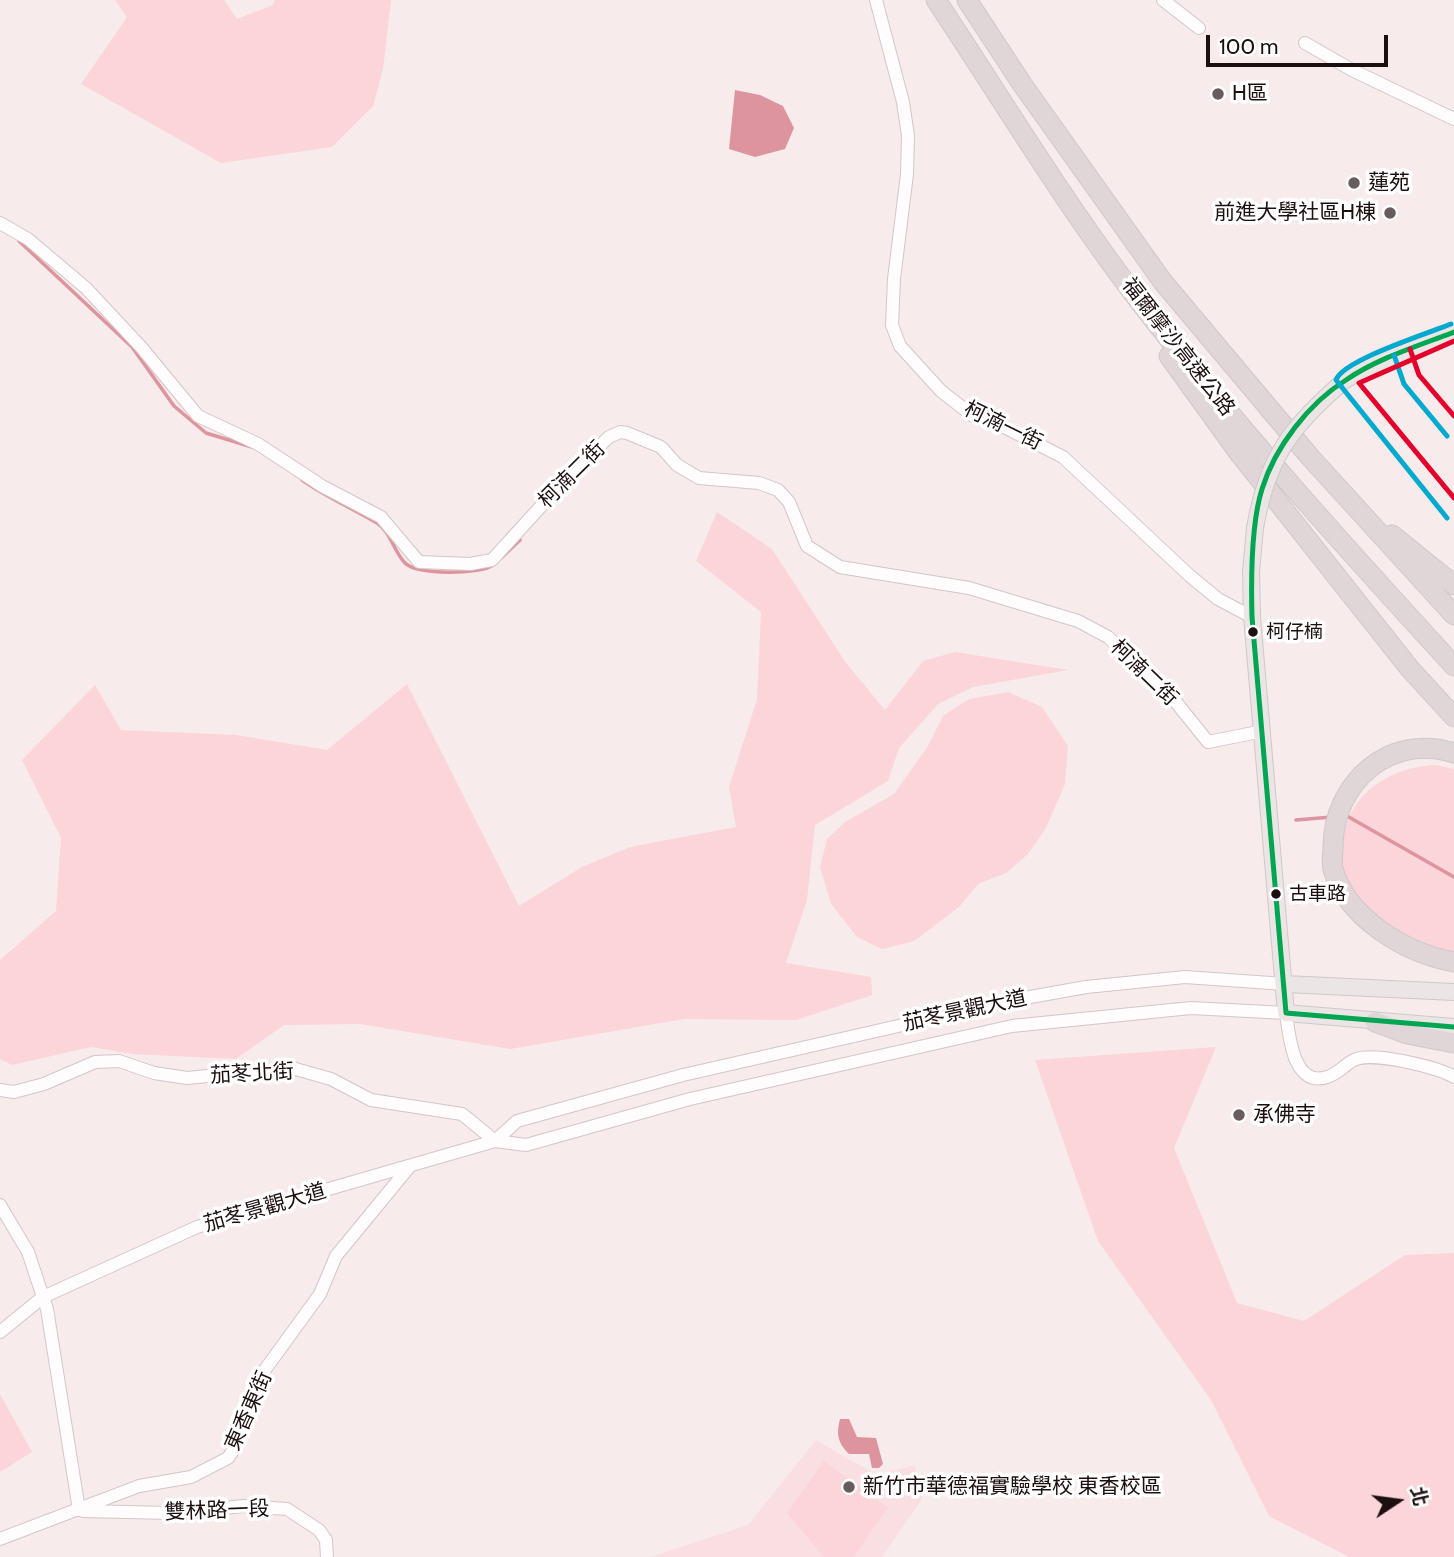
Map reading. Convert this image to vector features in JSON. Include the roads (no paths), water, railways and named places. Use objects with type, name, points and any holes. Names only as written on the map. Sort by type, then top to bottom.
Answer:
[{"type":"highway","name":"福爾摩沙高速公路","points":[[936,0],[1068,200],[1140,302],[1289,484],[1454,666]]},
{"type":"highway","name":"福爾摩沙高速公路","points":[[967,0],[1022,84],[1163,282],[1353,506],[1454,615]]},
{"type":"highway","points":[[1068,200],[1171,360],[1239,453],[1410,669],[1454,717]]},
{"type":"highway","points":[[1353,506],[1454,585]]},
{"type":"highway","points":[[1454,753],[1426,747],[1387,758],[1354,781],[1336,817],[1332,868],[1352,908],[1402,944],[1454,962]]},
{"type":"highway","points":[[1375,1022],[1407,1034],[1454,1042]]},
{"type":"main road","points":[[1286,1013],[1252,617],[1251,572],[1262,489],[1284,444],[1309,411],[1345,380],[1377,363],[1454,332]]},
{"type":"main road","name":"茄苳景觀大道","points":[[1285,984],[1454,992]]},
{"type":"main road","name":"茄苳景觀大道","points":[[1286,1013],[1454,1027]]},
{"type":"street","name":"柯湳一街","points":[[876,0],[903,102],[908,136],[907,174],[894,279],[892,325],[900,346],[941,391],[973,416],[1004,427],[1063,457],[1190,576],[1219,599],[1252,617]]},
{"type":"street","points":[[1163,0],[1199,29]]},
{"type":"street","points":[[1305,43],[1352,70],[1454,119]]},
{"type":"street","name":"柯湳二街","points":[[0,223],[28,239],[86,288],[141,347],[198,416],[258,444],[323,486],[381,517],[419,562],[470,564],[492,560],[575,469],[609,437],[620,432],[627,433],[661,447],[677,465],[699,478],[759,484],[778,490],[789,502],[807,546],[840,567],[969,588],[1078,621],[1108,637],[1171,696],[1208,742],[1262,731]]},
{"type":"street","name":"茄苳景觀大道","points":[[495,1142],[517,1121],[657,1082],[1008,1001],[1086,987],[1185,977],[1285,984]]},
{"type":"street","name":"茄苳景觀大道","points":[[0,1332],[43,1297],[197,1227],[495,1142],[526,1146],[690,1099],[1012,1026],[1191,1008],[1286,1013]]},
{"type":"street","points":[[1286,1013],[1295,1060],[1311,1077],[1324,1079],[1340,1072],[1355,1059],[1372,1058],[1440,1069],[1454,1077]]},
{"type":"street","name":"茄苳北街","points":[[0,1090],[14,1092],[44,1084],[95,1062],[119,1061],[154,1073],[187,1078],[292,1068],[331,1079],[371,1100],[462,1114],[495,1142]]},
{"type":"street","name":"東香東街","points":[[79,1510],[139,1486],[191,1477],[228,1458],[236,1446],[264,1371],[320,1294],[336,1256],[410,1166]]},
{"type":"street","points":[[0,1206],[28,1252],[43,1297],[79,1510],[0,1539]]},
{"type":"street","name":"雙林路一段","points":[[79,1510],[171,1513],[244,1506],[287,1509],[319,1530],[326,1540],[327,1557]]},
{"type":"waterway","points":[[19,241],[132,347],[174,406],[206,433],[252,447]]},
{"type":"waterway","points":[[302,480],[377,523],[389,536],[401,558],[411,567],[434,572],[462,572],[493,565]]},
{"type":"waterway","points":[[499,560],[520,540]]},
{"type":"waterway","points":[[1347,816],[1454,877]]},
{"type":"waterway","points":[[1296,820],[1332,817]]},
{"type":"place","name":"H區","points":[[1218,94]]},
{"type":"place","name":"蓮苑","points":[[1354,183]]},
{"type":"place","name":"前進大學社區H棟","points":[[1390,213]]},
{"type":"place","name":"柯仔楠","points":[[1253,632]]},
{"type":"place","name":"古車路","points":[[1276,894]]},
{"type":"place","name":"承佛寺","points":[[1239,1115]]},
{"type":"place","name":"新竹市華德福實驗學校 東香校區","points":[[849,1487]]}]
